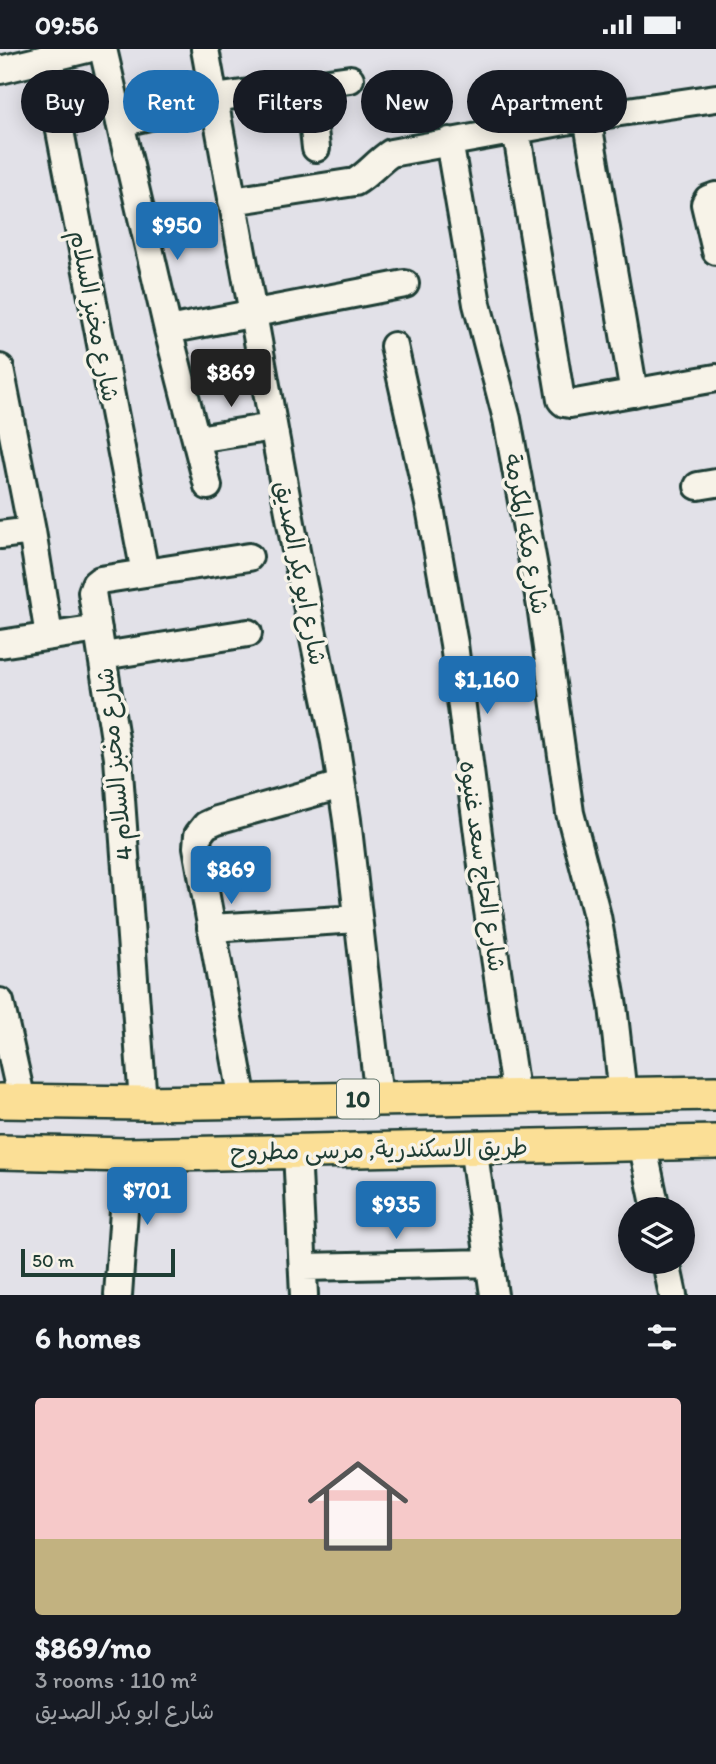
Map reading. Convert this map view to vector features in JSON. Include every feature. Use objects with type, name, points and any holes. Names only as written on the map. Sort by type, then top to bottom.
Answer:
[{"type":"main road","name":"طريق الاسكندرية, مرسى مطروح","points":[[11,1101],[144,1103],[716,1093]]},
{"type":"main road","name":"طريق الاسكندرية, مرسى مطروح","points":[[0,1152],[128,1155],[716,1142]]},
{"type":"street","points":[[0,70],[87,49]]},
{"type":"street","points":[[103,49],[168,330],[208,485]]},
{"type":"street","name":"شارع ابو بكر الصديق","points":[[205,49],[209,70]]},
{"type":"street","name":"شارع مخبز السلام","points":[[46,58],[145,573]]},
{"type":"street","points":[[627,111],[716,98]]},
{"type":"street","name":"شارع ابو بكر الصديق","points":[[219,127],[296,551],[335,742],[379,1099]]},
{"type":"street","points":[[314,133],[316,148]]},
{"type":"street","points":[[232,201],[355,182],[368,175],[377,162],[391,152],[494,133]]},
{"type":"street","points":[[517,133],[559,394],[564,403],[716,378]]},
{"type":"street","points":[[590,133],[634,393]]},
{"type":"street","name":"شارع مكه المكرمة","points":[[449,141],[477,304],[507,419],[542,612],[570,813],[597,916],[613,1006],[623,1095]]},
{"type":"street","points":[[711,203],[716,251]]},
{"type":"street","points":[[168,330],[405,284]]},
{"type":"street","name":"شارع الحاج سعد غنيوه","points":[[394,346],[431,513],[454,643],[486,897],[516,1097]]},
{"type":"street","points":[[0,368],[32,531],[49,636]]},
{"type":"street","points":[[197,439],[273,427]]},
{"type":"street","points":[[0,535],[32,531]]},
{"type":"street","name":"شارع مخبز السلام 4","points":[[144,1103],[118,758],[92,592],[100,580],[249,557]]},
{"type":"street","points":[[0,644],[98,628]]},
{"type":"street","points":[[103,656],[248,633]]},
{"type":"street","points":[[243,1101],[197,847],[198,835],[205,825],[341,785]]},
{"type":"street","points":[[211,928],[358,919]]},
{"type":"street","points":[[0,1002],[11,1101]]},
{"type":"street","points":[[642,1142],[653,1197]]},
{"type":"street","points":[[473,1146],[494,1295]]},
{"type":"street","points":[[297,1151],[304,1295]]},
{"type":"street","points":[[118,1295],[128,1155]]},
{"type":"street","points":[[303,1267],[490,1263]]},
{"type":"street","points":[[669,1274],[673,1295]]}]
